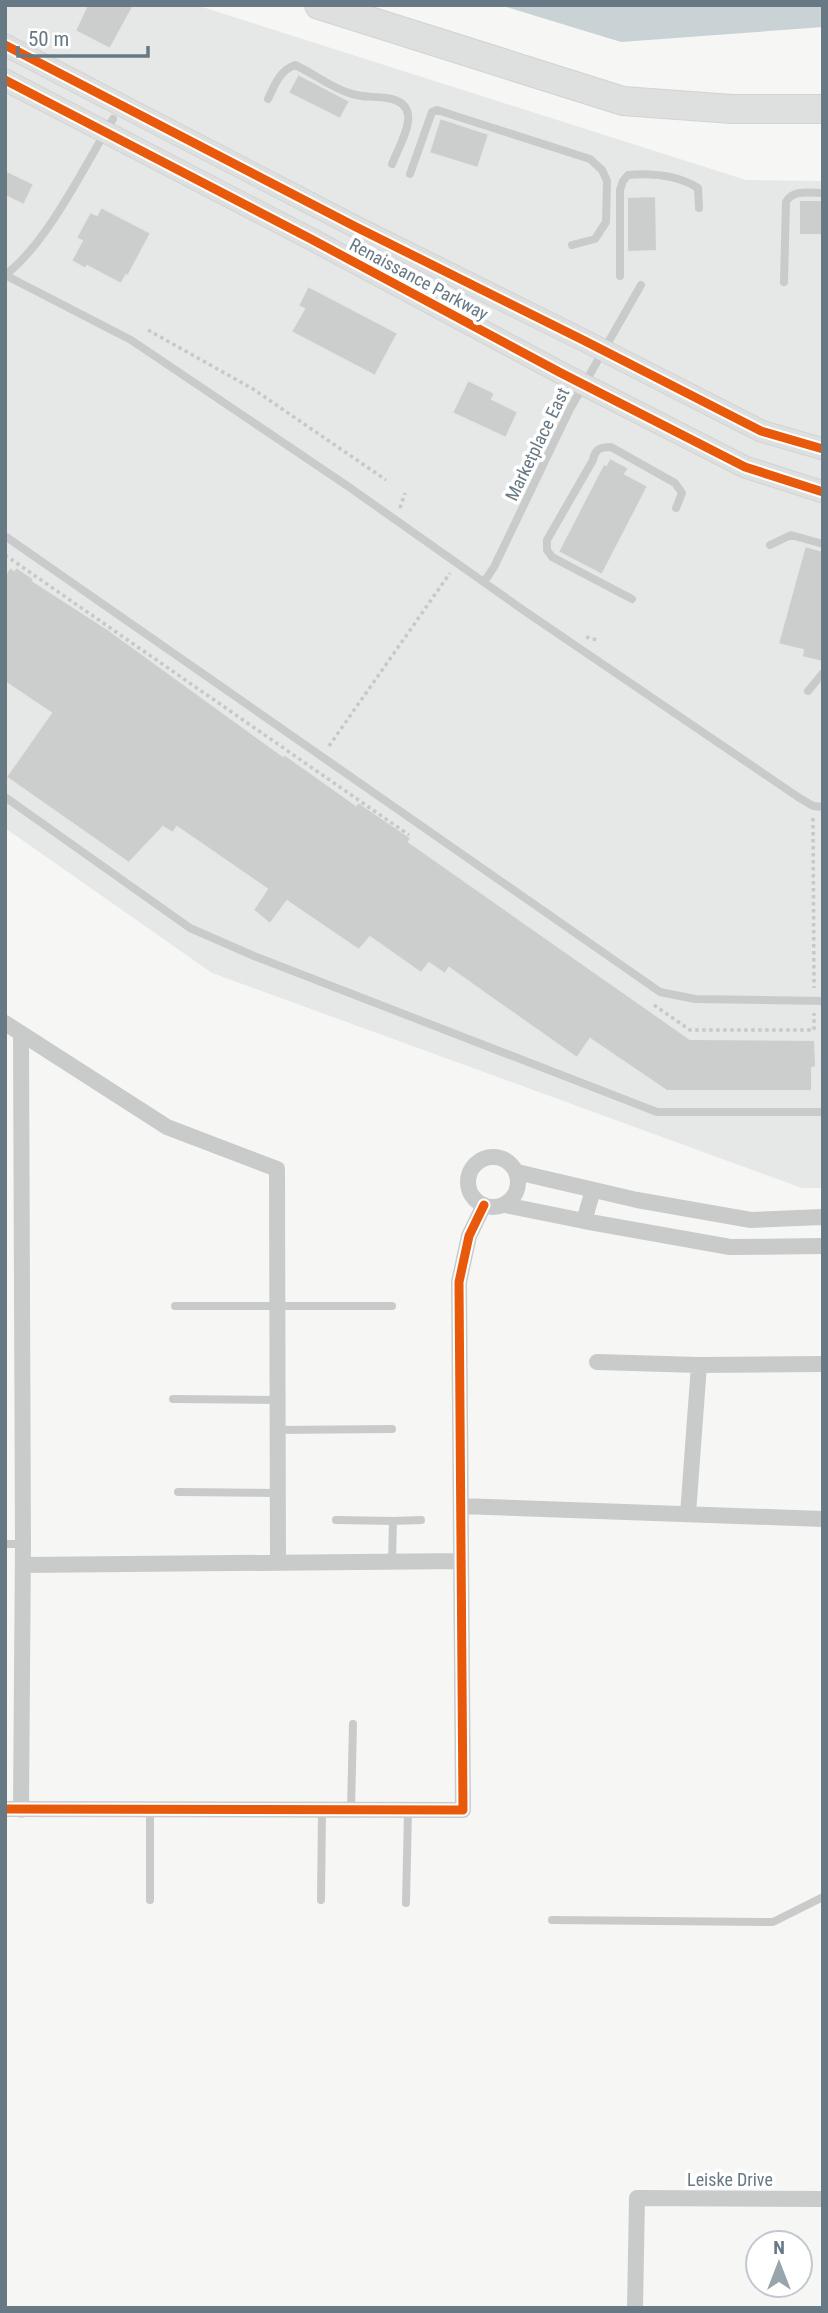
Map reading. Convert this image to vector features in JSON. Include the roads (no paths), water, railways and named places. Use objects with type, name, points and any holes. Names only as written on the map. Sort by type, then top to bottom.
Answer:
[{"type":"highway","points":[[319,5],[623,101],[732,109],[823,109]]},
{"type":"street","name":"Renaissance Parkway","points":[[5,45],[356,227],[761,431],[823,449]]},
{"type":"street","name":"Renaissance Parkway","points":[[5,80],[109,126],[584,384],[745,467],[823,492]]},
{"type":"street","points":[[5,1023],[166,1127],[277,1169],[278,1563]]},
{"type":"street","points":[[21,1034],[23,1565],[13,1810],[463,1810],[459,1282],[469,1236],[484,1205]]},
{"type":"street","points":[[505,1205],[515,1194],[519,1180],[517,1172],[512,1165],[497,1157],[480,1161],[474,1166],[468,1182],[469,1191],[484,1205],[505,1205],[730,1247],[823,1246]]},
{"type":"street","points":[[517,1172],[593,1190],[751,1220],[823,1216]]},
{"type":"street","points":[[584,1221],[593,1190]]},
{"type":"street","points":[[597,1362],[823,1364]]},
{"type":"street","points":[[688,1514],[699,1365]]},
{"type":"street","points":[[461,1506],[823,1519]]},
{"type":"street","points":[[23,1565],[461,1561]]},
{"type":"street","name":"Leiske Drive","points":[[635,2308],[637,2198],[823,2199]]},
{"type":"lane","points":[[268,99],[281,74],[295,65],[347,93],[389,98],[402,103],[408,110],[410,119],[392,164]]},
{"type":"lane","points":[[410,174],[432,112],[437,110],[590,159],[602,170],[607,181],[606,222],[596,239],[572,245]]},
{"type":"lane","points":[[109,126],[38,242],[19,265],[5,275],[131,340],[361,495],[798,797],[813,806],[823,807]]},
{"type":"lane","points":[[620,276],[620,190],[622,181],[628,175],[647,173],[684,179],[698,188],[699,208]]},
{"type":"lane","points":[[784,282],[786,202],[796,193],[823,193]]},
{"type":"lane","name":"Marketplace East","points":[[484,582],[494,567],[570,409],[641,285]]},
{"type":"lane","points":[[632,599],[552,557],[547,551],[547,540],[594,454],[603,447],[611,447],[675,483],[682,493],[676,508]]},
{"type":"lane","points":[[770,545],[791,535],[823,544]]},
{"type":"lane","points":[[5,536],[660,992],[695,999],[823,1000]]},
{"type":"lane","points":[[808,691],[823,673]]},
{"type":"lane","points":[[5,797],[190,928],[254,956],[657,1112],[823,1112]]},
{"type":"lane","points":[[175,1306],[393,1306]]},
{"type":"lane","points":[[173,1399],[278,1400]]},
{"type":"lane","points":[[277,1430],[391,1429]]},
{"type":"lane","points":[[177,1492],[276,1493]]},
{"type":"lane","points":[[336,1520],[421,1520]]},
{"type":"lane","points":[[392,1562],[393,1521]]},
{"type":"lane","points":[[5,1544],[23,1544]]},
{"type":"lane","points":[[351,1810],[353,1724]]},
{"type":"lane","points":[[150,1810],[150,1900]]},
{"type":"lane","points":[[321,1900],[322,1810]]},
{"type":"lane","points":[[406,1903],[408,1810]]},
{"type":"lane","points":[[552,1920],[773,1922],[823,1897]]}]
